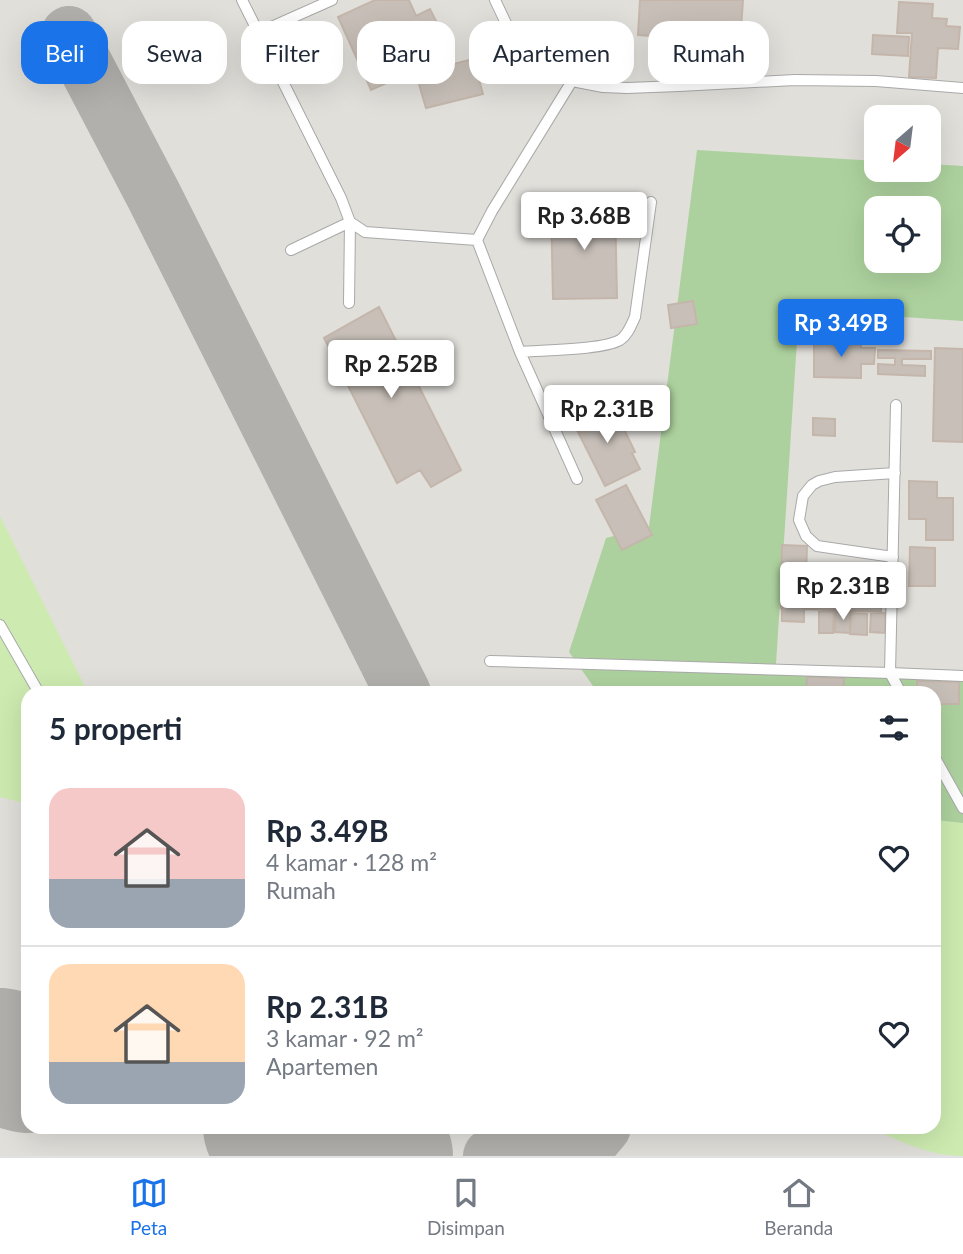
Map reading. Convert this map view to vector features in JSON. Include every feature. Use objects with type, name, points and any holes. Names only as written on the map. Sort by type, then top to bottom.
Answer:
[{"type":"lane","points":[[242,0],[254,21]]},
{"type":"lane","points":[[285,21],[332,0]]},
{"type":"lane","points":[[495,0],[505,21]]},
{"type":"lane","points":[[588,84],[627,88],[795,80],[876,81],[963,88]]},
{"type":"lane","points":[[284,84],[341,198],[350,222],[349,303]]},
{"type":"lane","points":[[570,84],[477,240],[520,352],[577,479]]},
{"type":"lane","points":[[520,352],[583,348],[611,344],[622,339],[635,317],[651,202]]},
{"type":"lane","points":[[350,222],[365,232],[477,240]]},
{"type":"lane","points":[[291,250],[350,222]]},
{"type":"lane","points":[[896,405],[890,673],[897,686]]},
{"type":"lane","points":[[893,557],[817,546],[806,536],[799,520],[803,496],[818,481],[835,477],[895,473]]},
{"type":"lane","points":[[0,625],[35,686]]},
{"type":"lane","points":[[490,661],[963,676]]},
{"type":"lane","points":[[941,769],[963,808]]},
{"type":"shaded area","points":[[0,0],[963,0],[963,1156],[0,1156]]},
{"type":"green space","points":[[697,150],[864,160],[864,182],[942,182],[942,165],[963,166],[963,321],[799,310],[776,664],[963,671],[963,823],[941,821],[941,686],[593,686],[569,652],[606,538],[649,527]]},
{"type":"green space","points":[[0,516],[85,686],[21,686],[21,802],[0,797]]},
{"type":"green space","points":[[941,821],[963,823],[963,1156],[938,1153],[883,1134],[941,1134]]},
{"type":"building","points":[[375,0],[409,0],[416,16],[430,9],[436,21],[357,21],[357,59],[343,28],[343,21],[338,17]]},
{"type":"building","points":[[640,0],[743,0],[742,21],[648,21],[648,36],[638,35]]},
{"type":"building","points":[[899,2],[933,4],[932,18],[947,19],[946,26],[960,27],[958,49],[938,48],[936,78],[909,77],[912,33],[897,33]]},
{"type":"building","points":[[873,35],[909,37],[908,56],[872,54]]},
{"type":"building","points":[[469,60],[469,84],[480,84],[483,94],[426,108],[419,84],[455,84],[455,64]]},
{"type":"building","points":[[368,84],[384,84],[371,90]]},
{"type":"building","points":[[615,204],[617,298],[553,299],[551,205]]},
{"type":"building","points":[[693,301],[697,324],[671,328],[668,305]]},
{"type":"building","points":[[379,307],[461,470],[431,487],[420,470],[397,483],[324,338]]},
{"type":"building","points":[[814,342],[861,342],[861,348],[875,348],[874,364],[861,364],[861,378],[814,377]]},
{"type":"building","points":[[935,348],[963,349],[963,442],[933,441]]},
{"type":"building","points":[[878,350],[931,351],[931,359],[902,359],[902,365],[925,366],[925,376],[878,374],[878,364],[895,365],[895,358],[878,358]]},
{"type":"building","points":[[609,405],[621,430],[624,429],[640,469],[605,486],[573,422]]},
{"type":"building","points":[[813,418],[835,419],[835,436],[813,435]]},
{"type":"building","points":[[909,481],[937,482],[937,498],[953,498],[953,540],[926,540],[926,519],[909,519]]},
{"type":"building","points":[[626,485],[652,535],[622,550],[596,500]]},
{"type":"building","points":[[782,545],[807,546],[806,577],[831,578],[831,583],[882,584],[881,612],[804,609],[804,622],[782,621]]},
{"type":"building","points":[[910,547],[935,548],[935,586],[909,586]]},
{"type":"building","points":[[819,611],[834,612],[833,633],[819,633]]},
{"type":"building","points":[[836,612],[850,612],[850,633],[835,632]]},
{"type":"building","points":[[851,613],[867,614],[867,635],[850,634]]},
{"type":"building","points":[[871,613],[885,613],[885,633],[870,632]]},
{"type":"building","points":[[807,677],[844,678],[843,686],[806,686]]},
{"type":"building","points":[[917,681],[959,682],[959,704],[941,704],[941,686],[917,686]]},
{"type":"taxiway","points":[[95,84],[399,686]]},
{"type":"taxiway","points":[[491,1156],[567,1155],[597,1134]]},
{"type":"runway","points":[[0,1057],[21,1062]]},
{"type":"runway","points":[[299,1134],[384,1156]]}]
